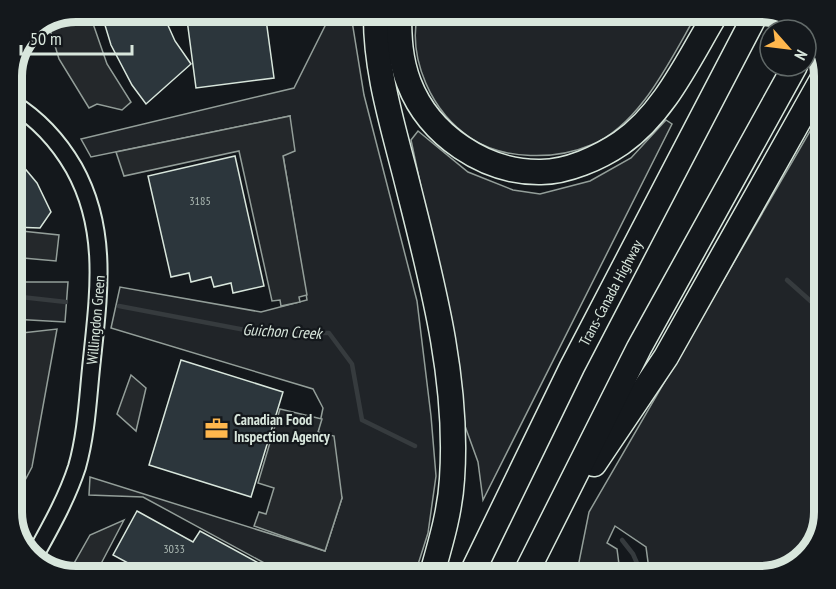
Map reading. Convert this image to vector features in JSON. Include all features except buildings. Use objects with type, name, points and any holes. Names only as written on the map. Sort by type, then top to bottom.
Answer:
[{"type":"highway","points":[[376,22],[376,47],[382,85],[428,267],[445,355],[452,423],[452,480],[446,526],[434,566]]},
{"type":"highway","points":[[399,22],[399,50],[409,84],[425,114],[459,148],[500,166],[541,172],[579,165],[621,143],[657,109],[711,22]]},
{"type":"highway","name":"Trans-Canada Highway","points":[[475,566],[572,367],[752,22]]},
{"type":"highway","points":[[529,566],[639,348],[788,78]]},
{"type":"highway","points":[[536,551],[666,357],[814,94]]},
{"type":"street","name":"Willingdon Green","points":[[23,112],[47,131],[69,160],[90,201],[100,250],[100,279],[80,451],[69,487],[37,550]]},
{"type":"shaded area","points":[[92,22],[107,64],[131,102],[122,110],[97,104],[89,108],[59,59],[50,30],[66,24]]},
{"type":"shaded area","points":[[327,22],[352,22],[364,95],[417,301],[431,416],[436,476],[428,533],[418,566],[270,566],[143,497],[89,495],[90,477],[325,551],[342,498],[318,432],[323,408],[313,389],[111,328],[120,287],[261,312],[307,300],[283,155],[290,116],[91,157],[81,139],[294,88]]},
{"type":"shaded area","points":[[417,22],[692,22],[654,88],[625,122],[609,135],[591,145],[562,153],[530,156],[499,151],[485,146],[472,139],[445,115],[434,100],[420,66],[416,48]]},
{"type":"shaded area","points":[[290,116],[295,151],[283,156],[307,295],[299,297],[300,302],[281,306],[280,300],[272,301],[239,151],[124,176],[116,152]]},
{"type":"shaded area","points":[[666,120],[672,124],[483,500],[478,462],[465,426],[455,348],[411,140],[418,131],[468,172],[513,190],[540,194],[590,181],[631,158]]},
{"type":"shaded area","points":[[814,124],[814,512],[811,530],[806,539],[798,551],[773,565],[649,566],[646,547],[615,526],[607,543],[617,549],[619,566],[578,566],[589,512]]},
{"type":"shaded area","points":[[23,231],[59,235],[56,261],[23,258]]},
{"type":"shaded area","points":[[23,282],[68,282],[65,322],[23,320]]},
{"type":"shaded area","points":[[57,329],[32,467],[23,484],[23,333]]},
{"type":"shaded area","points":[[131,375],[146,388],[136,431],[117,414]]},
{"type":"shaded area","points":[[280,409],[322,419],[318,432],[334,436],[342,498],[325,551],[254,526],[259,512],[266,514],[274,488],[258,483]]},
{"type":"shaded area","points":[[124,520],[100,566],[73,566],[90,535]]},
{"type":"waterway","points":[[787,280],[814,304]]},
{"type":"waterway","name":"Guichon Creek","points":[[23,297],[66,302]]},
{"type":"waterway","name":"Guichon Creek","points":[[119,306],[256,332],[329,333],[352,364],[362,420],[415,446]]},
{"type":"waterway","name":"Guichon Creek","points":[[622,540],[633,554],[638,566]]},
{"type":"place","name":"Canadian Food Inspection Agency","points":[[216,429]]}]
